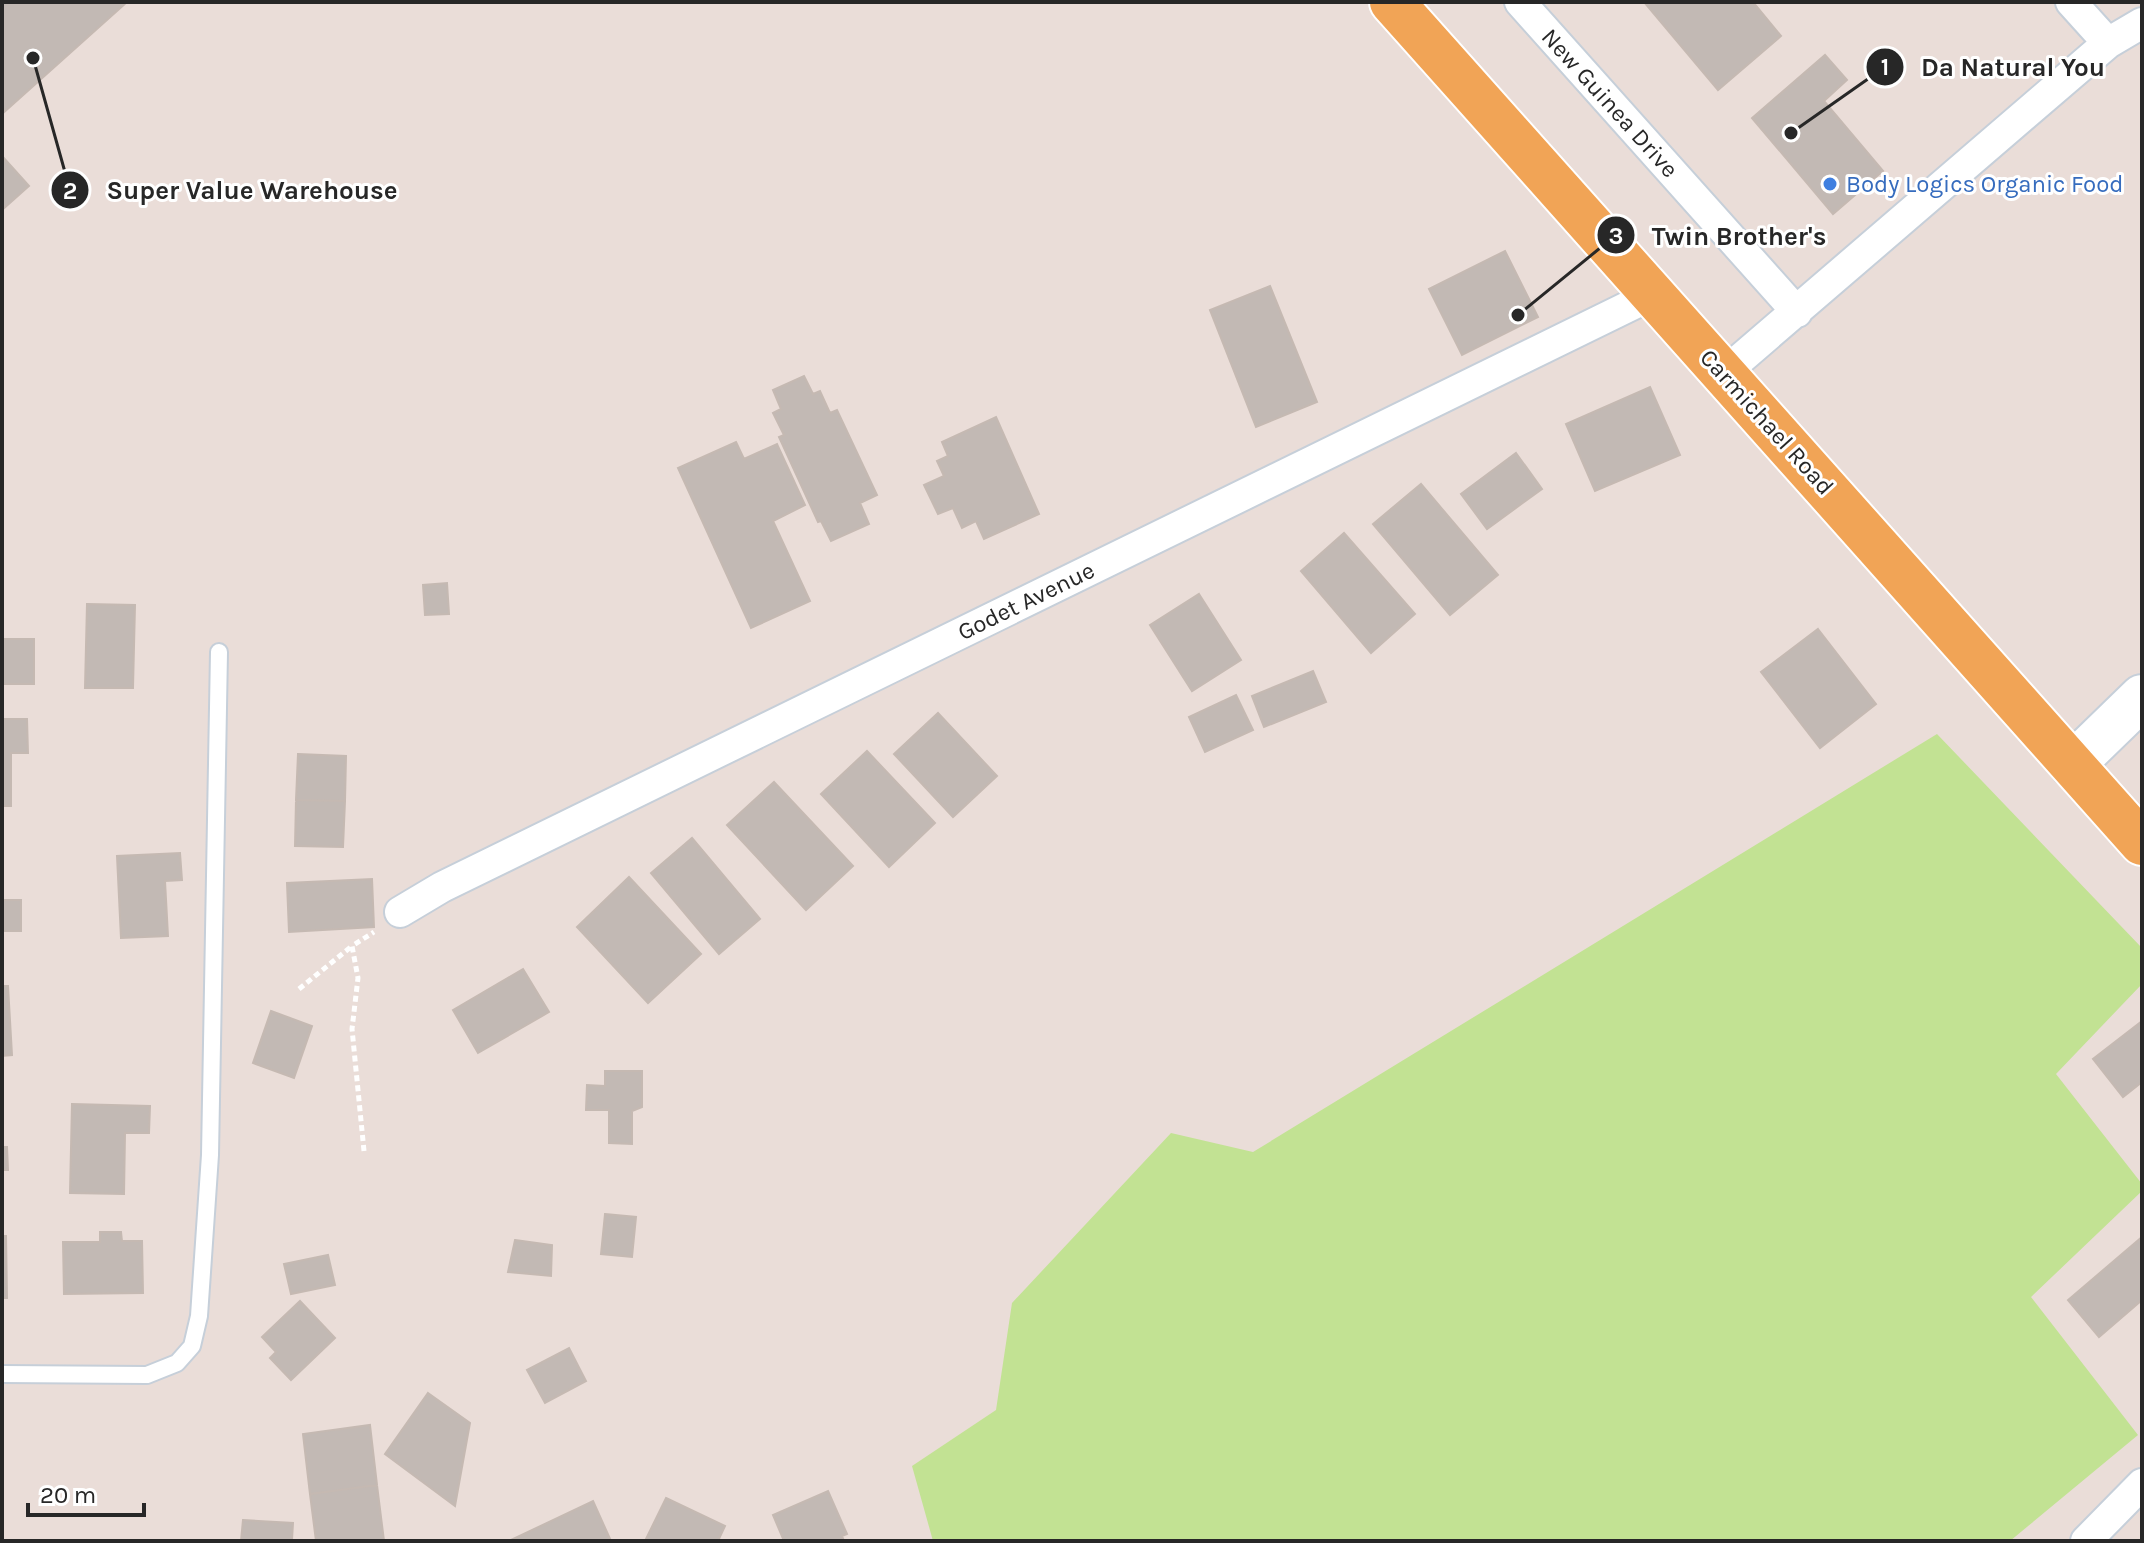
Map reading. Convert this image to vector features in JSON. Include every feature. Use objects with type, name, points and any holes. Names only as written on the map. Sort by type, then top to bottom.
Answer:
[{"type":"main road","name":"Carmichael Road","points":[[1392,2],[2142,843]]},
{"type":"street","name":"New Guinea Drive","points":[[1520,2],[1797,312]]},
{"type":"street","points":[[2071,2],[2108,43]]},
{"type":"street","points":[[1724,373],[2108,43],[2142,23]]},
{"type":"street","name":"Godet Avenue","points":[[400,912],[442,887],[1654,294]]},
{"type":"street","points":[[2072,765],[2142,697]]},
{"type":"street","points":[[2086,1541],[2142,1484]]},
{"type":"lane","points":[[2,1374],[147,1375],[177,1363],[192,1346],[199,1316],[210,1155],[219,652]]},
{"type":"path","points":[[299,989],[400,912]]},
{"type":"path","points":[[352,946],[358,978],[352,1029],[364,1151]]},
{"type":"green space","points":[[1937,734],[2142,948],[2142,984],[2056,1074],[2142,1184],[2142,1191],[2031,1297],[2138,1435],[2010,1541],[933,1541],[912,1466],[996,1410],[1012,1303],[1171,1133],[1253,1152]]},
{"type":"building","points":[[2,2],[127,2],[2,114]]},
{"type":"building","points":[[1644,2],[1753,2],[1781,36],[1718,90]]},
{"type":"building","points":[[1825,55],[1847,80],[1824,101],[1883,171],[1833,214],[1752,118]]},
{"type":"building","points":[[2,156],[29,186],[2,210]]},
{"type":"building","points":[[1505,251],[1538,317],[1462,355],[1429,289]]},
{"type":"building","points":[[1270,286],[1317,402],[1256,427],[1210,310]]},
{"type":"building","points":[[804,376],[813,394],[820,391],[830,413],[837,410],[877,495],[860,503],[869,524],[831,541],[821,521],[818,522],[779,437],[784,435],[773,413],[781,409],[773,390]]},
{"type":"building","points":[[1650,387],[1680,455],[1595,491],[1566,424]]},
{"type":"building","points":[[996,417],[1039,514],[984,539],[976,521],[962,528],[953,508],[938,514],[924,485],[944,476],[937,461],[948,456],[942,442]]},
{"type":"building","points":[[736,442],[744,459],[777,444],[805,505],[773,521],[810,601],[751,628],[678,468]]},
{"type":"building","points":[[1516,453],[1542,489],[1487,529],[1461,494]]},
{"type":"building","points":[[1421,484],[1498,575],[1450,615],[1373,524]]},
{"type":"building","points":[[1344,533],[1415,614],[1371,653],[1301,571]]},
{"type":"building","points":[[447,583],[449,614],[425,615],[423,585]]},
{"type":"building","points":[[1199,594],[1241,660],[1192,691],[1150,625]]},
{"type":"building","points":[[87,604],[135,605],[133,688],[85,688]]},
{"type":"building","points":[[1818,629],[1876,704],[1820,748],[1761,672]]},
{"type":"building","points":[[2,639],[34,639],[34,684],[2,684]]},
{"type":"building","points":[[1313,671],[1326,702],[1264,727],[1252,696]]},
{"type":"building","points":[[1236,695],[1253,730],[1205,752],[1189,717]]},
{"type":"building","points":[[938,713],[997,776],[953,817],[894,754]]},
{"type":"building","points":[[2,719],[27,719],[28,753],[11,753],[11,806],[2,806]]},
{"type":"building","points":[[867,751],[935,823],[889,867],[821,794]]},
{"type":"building","points":[[298,754],[346,756],[345,801],[296,800]]},
{"type":"building","points":[[774,782],[853,866],[806,910],[727,825]]},
{"type":"building","points":[[296,800],[345,801],[343,847],[295,846]]},
{"type":"building","points":[[692,838],[760,919],[719,954],[651,873]]},
{"type":"building","points":[[180,853],[182,880],[165,881],[168,936],[121,938],[117,856]]},
{"type":"building","points":[[629,877],[701,954],[648,1003],[577,927]]},
{"type":"building","points":[[372,879],[374,927],[289,932],[287,883]]},
{"type":"building","points":[[2,900],[21,900],[21,931],[2,931]]},
{"type":"building","points":[[523,969],[549,1012],[478,1053],[453,1010]]},
{"type":"building","points":[[2,986],[8,986],[12,1055],[2,1056]]},
{"type":"building","points":[[271,1011],[312,1026],[294,1078],[253,1063]]},
{"type":"building","points":[[2142,1021],[2142,1082],[2123,1097],[2093,1059]]},
{"type":"building","points":[[605,1071],[642,1071],[642,1107],[632,1111],[632,1144],[609,1143],[609,1110],[586,1110],[587,1085],[605,1086]]},
{"type":"building","points":[[72,1104],[150,1106],[149,1133],[125,1133],[124,1194],[70,1193]]},
{"type":"building","points":[[2,1147],[7,1147],[8,1170],[2,1170]]},
{"type":"building","points":[[605,1214],[636,1217],[632,1257],[601,1254]]},
{"type":"building","points":[[100,1232],[121,1232],[122,1241],[142,1241],[143,1293],[64,1294],[63,1242],[100,1242]]},
{"type":"building","points":[[2,1236],[6,1236],[7,1298],[2,1298]]},
{"type":"building","points":[[2142,1237],[2142,1300],[2099,1337],[2068,1300]]},
{"type":"building","points":[[515,1240],[552,1245],[551,1276],[508,1272]]},
{"type":"building","points":[[328,1255],[335,1285],[291,1294],[284,1264]]},
{"type":"building","points":[[300,1301],[335,1338],[291,1380],[270,1358],[276,1352],[262,1337]]},
{"type":"building","points":[[569,1348],[586,1381],[545,1403],[527,1370]]},
{"type":"building","points":[[428,1393],[470,1423],[455,1506],[385,1454]]},
{"type":"building","points":[[370,1425],[377,1485],[310,1494],[303,1434]]},
{"type":"building","points":[[377,1485],[384,1541],[316,1541],[310,1494]]},
{"type":"building","points":[[828,1491],[847,1534],[842,1536],[844,1541],[784,1541],[773,1515]]},
{"type":"building","points":[[666,1498],[725,1526],[718,1541],[645,1541]]},
{"type":"building","points":[[593,1501],[611,1541],[509,1541]]},
{"type":"building","points":[[243,1520],[293,1523],[292,1540],[304,1541],[241,1541]]},
{"type":"place","name":"Super Value Warehouse","points":[[33,58]]},
{"type":"place","name":"Da Natural You","points":[[1791,133]]},
{"type":"place","name":"Body Logics Organic Food","points":[[1830,184]]},
{"type":"place","name":"Twin Brother's","points":[[1518,315]]}]
